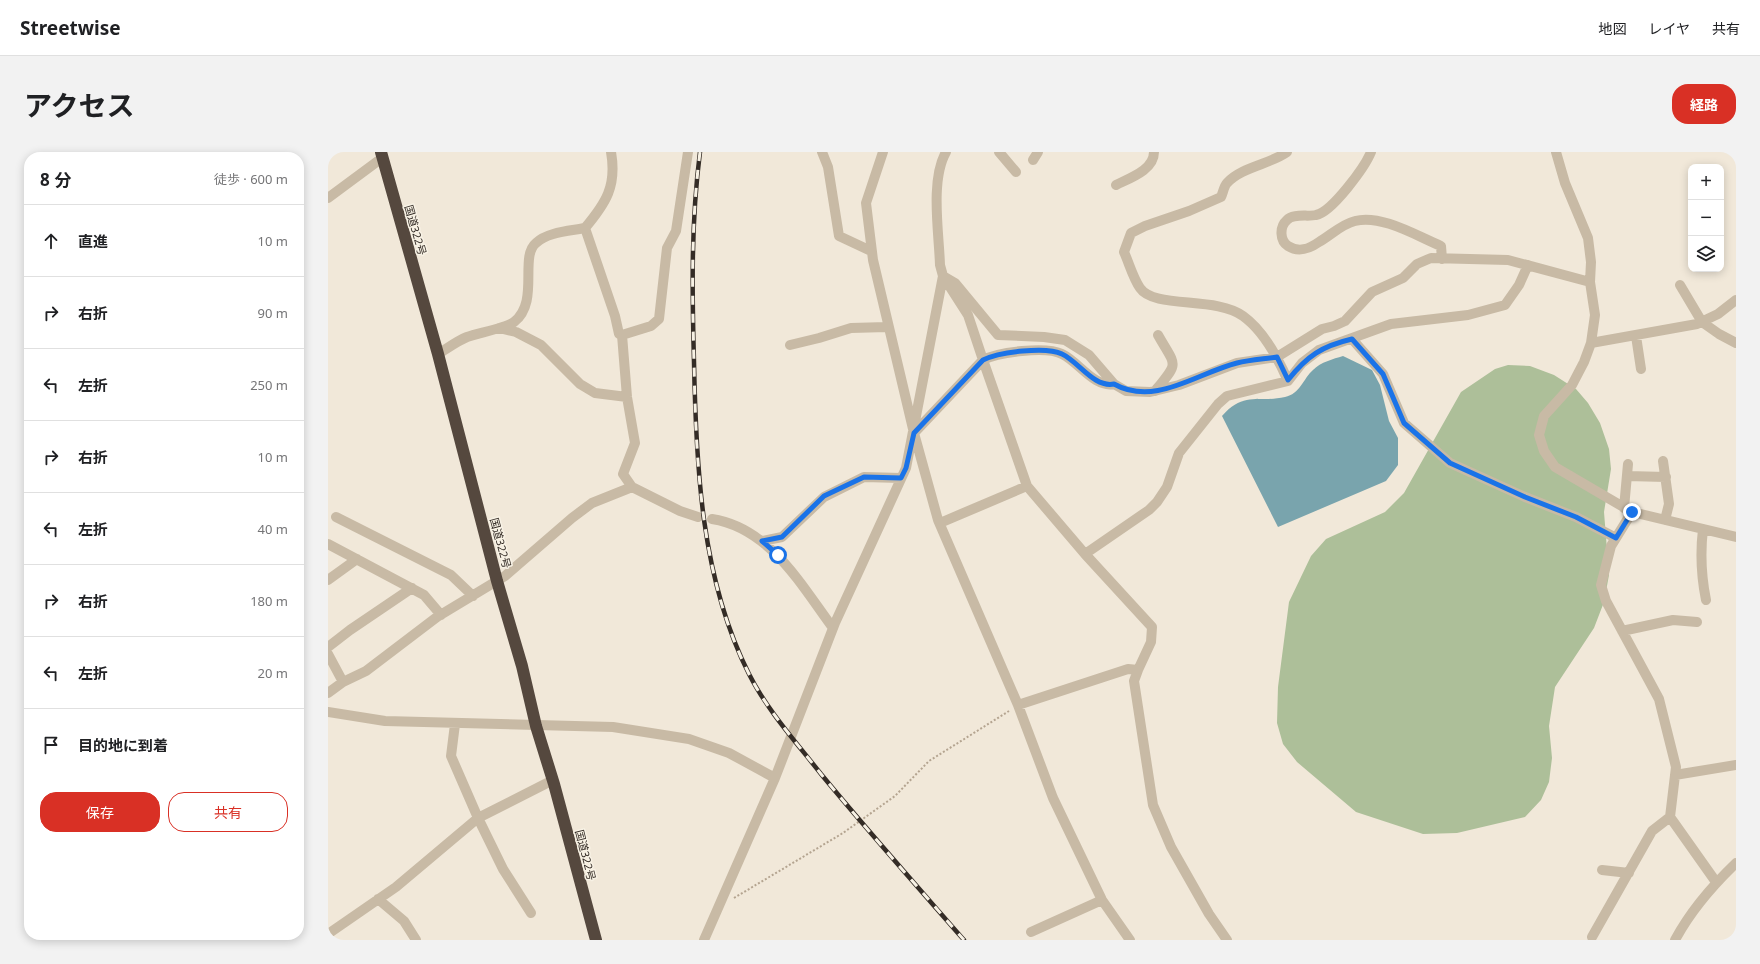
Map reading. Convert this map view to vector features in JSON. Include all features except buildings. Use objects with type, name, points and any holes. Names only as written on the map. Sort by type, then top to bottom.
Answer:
[{"type":"highway","name":"国道322号","points":[[382,155],[438,354],[497,581],[522,666],[536,726],[553,780],[596,940]]},
{"type":"street","points":[[438,354],[466,338],[513,323],[524,310],[528,296],[530,253],[535,243],[546,237],[585,228],[602,208],[609,194],[614,166],[611,152]]},
{"type":"street","points":[[622,335],[651,326],[659,319],[667,248],[676,231],[688,152]]},
{"type":"street","points":[[822,152],[828,168],[839,236],[871,251]]},
{"type":"street","points":[[883,152],[866,203],[871,251],[887,326],[914,433],[940,523],[1018,705],[1053,798],[1102,900],[1130,940]]},
{"type":"street","points":[[946,152],[942,159],[937,187],[940,265],[943,276],[968,315],[1027,486],[1152,627],[1151,642],[1134,681],[1153,805],[1171,847],[1209,914],[1227,940]]},
{"type":"street","points":[[999,152],[1016,172]]},
{"type":"street","points":[[1116,185],[1142,171],[1150,164],[1154,152]]},
{"type":"street","points":[[1286,152],[1282,156],[1249,169],[1227,183],[1221,197],[1189,211],[1145,226],[1131,233],[1124,252],[1140,289],[1150,297],[1166,301],[1219,305],[1243,316],[1260,334],[1277,357],[1288,380]]},
{"type":"street","points":[[1372,152],[1357,176],[1325,210],[1318,215],[1292,217],[1287,220],[1283,226],[1281,236],[1285,244],[1292,249],[1303,250],[1354,221],[1370,219],[1406,230],[1442,246],[1442,258]]},
{"type":"street","points":[[1556,152],[1565,183],[1588,238],[1591,262],[1590,282],[1595,315],[1591,343],[1584,362],[1572,385],[1544,416],[1539,435],[1544,451],[1555,467],[1628,510],[1736,537]]},
{"type":"street","points":[[328,198],[382,155]]},
{"type":"street","points":[[585,228],[615,316],[619,334],[622,335],[627,397],[635,443],[624,474],[632,487],[680,511],[698,517]]},
{"type":"street","points":[[943,276],[955,283],[998,335],[1044,337],[1065,340],[1089,355],[1114,384],[1126,391],[1150,392],[1179,385],[1237,363],[1277,357],[1322,329],[1345,321],[1372,292],[1403,278],[1417,264],[1431,258],[1508,260],[1590,282]]},
{"type":"street","points":[[1086,554],[1149,510],[1157,502],[1167,487],[1179,453],[1218,404],[1227,396],[1288,380],[1302,363],[1319,350],[1391,324],[1468,315],[1505,305],[1519,285],[1528,265]]},
{"type":"street","points":[[704,940],[775,778],[833,628],[906,468],[914,433],[943,276]]},
{"type":"street","points":[[1680,285],[1702,322],[1719,334],[1736,342]]},
{"type":"street","points":[[1591,343],[1636,336],[1702,322],[1718,314],[1736,300]]},
{"type":"street","points":[[790,345],[820,338],[851,328],[887,326]]},
{"type":"street","points":[[497,328],[516,332],[541,346],[580,384],[595,393],[627,397]]},
{"type":"street","points":[[1156,391],[1173,370],[1174,363],[1158,335]]},
{"type":"street","points":[[1636,336],[1641,369]]},
{"type":"street","points":[[1352,339],[1383,374],[1404,423],[1450,463],[1525,497],[1576,517],[1616,538]]},
{"type":"street","points":[[914,433],[983,360],[992,356],[1046,350],[1061,353],[1074,360],[1099,383],[1107,386],[1114,384]]},
{"type":"street","points":[[1663,461],[1669,504],[1665,520]]},
{"type":"street","points":[[1628,464],[1628,510],[1611,546],[1601,585],[1606,601],[1658,699],[1676,767],[1670,817],[1716,882]]},
{"type":"street","points":[[1627,476],[1666,477]]},
{"type":"street","points":[[762,541],[782,537],[824,496],[864,477],[901,478]]},
{"type":"street","points":[[940,523],[1027,486]]},
{"type":"street","points":[[328,693],[343,682],[366,671],[441,615],[505,576],[572,518],[592,503],[632,487]]},
{"type":"street","points":[[336,517],[451,575],[473,596]]},
{"type":"street","points":[[712,519],[728,522],[762,541],[778,555],[833,628]]},
{"type":"street","points":[[1703,529],[1700,550],[1701,575],[1706,600]]},
{"type":"street","points":[[328,544],[424,595],[441,615]]},
{"type":"street","points":[[328,580],[358,559]]},
{"type":"street","points":[[328,647],[412,588]]},
{"type":"street","points":[[1622,631],[1673,620],[1698,622]]},
{"type":"street","points":[[328,654],[343,682]]},
{"type":"street","points":[[1018,705],[1128,669],[1138,670]]},
{"type":"street","points":[[328,712],[385,721],[613,727],[690,739],[729,753],[775,778]]},
{"type":"street","points":[[455,724],[451,756],[478,818],[503,869],[531,913]]},
{"type":"street","points":[[1675,775],[1736,765]]},
{"type":"street","points":[[328,934],[396,887],[478,818],[553,780]]},
{"type":"street","points":[[1592,937],[1652,831],[1670,817]]},
{"type":"street","points":[[1675,940],[1687,917],[1716,882],[1736,864]]},
{"type":"street","points":[[1602,870],[1628,873]]},
{"type":"street","points":[[378,899],[404,921],[416,940]]},
{"type":"street","points":[[1031,932],[1102,900]]},
{"type":"path","points":[[718,907],[843,833],[895,796],[929,761],[1018,705]]},
{"type":"green space","points":[[1508,365],[1530,366],[1554,375],[1576,389],[1588,403],[1600,423],[1609,449],[1611,469],[1604,512],[1609,575],[1604,602],[1594,628],[1555,687],[1549,726],[1552,758],[1549,782],[1541,800],[1525,817],[1457,833],[1423,834],[1356,812],[1297,762],[1283,744],[1277,723],[1278,687],[1289,602],[1311,556],[1326,539],[1385,512],[1404,493],[1461,392],[1495,369]]},
{"type":"water","points":[[1343,356],[1372,370],[1380,385],[1389,421],[1398,438],[1398,465],[1386,481],[1278,527],[1222,416],[1237,403],[1252,399],[1276,399],[1290,395],[1298,390],[1316,367],[1327,361]]},
{"type":"railway","points":[[700,152],[695,204],[693,257],[695,401],[704,521],[720,600],[733,638],[749,674],[764,700],[782,726],[856,816],[964,940]]},
{"type":"route","points":[[778,555],[762,541],[782,537],[824,496],[864,477],[901,478],[906,468],[914,433],[983,360],[992,356],[1046,350],[1061,353],[1074,360],[1099,383],[1107,386],[1114,384],[1126,391],[1150,392],[1179,385],[1237,363],[1277,357],[1288,380],[1302,363],[1319,350],[1352,339],[1383,374],[1404,423],[1450,463],[1525,497],[1576,517],[1616,538],[1632,512]]}]
